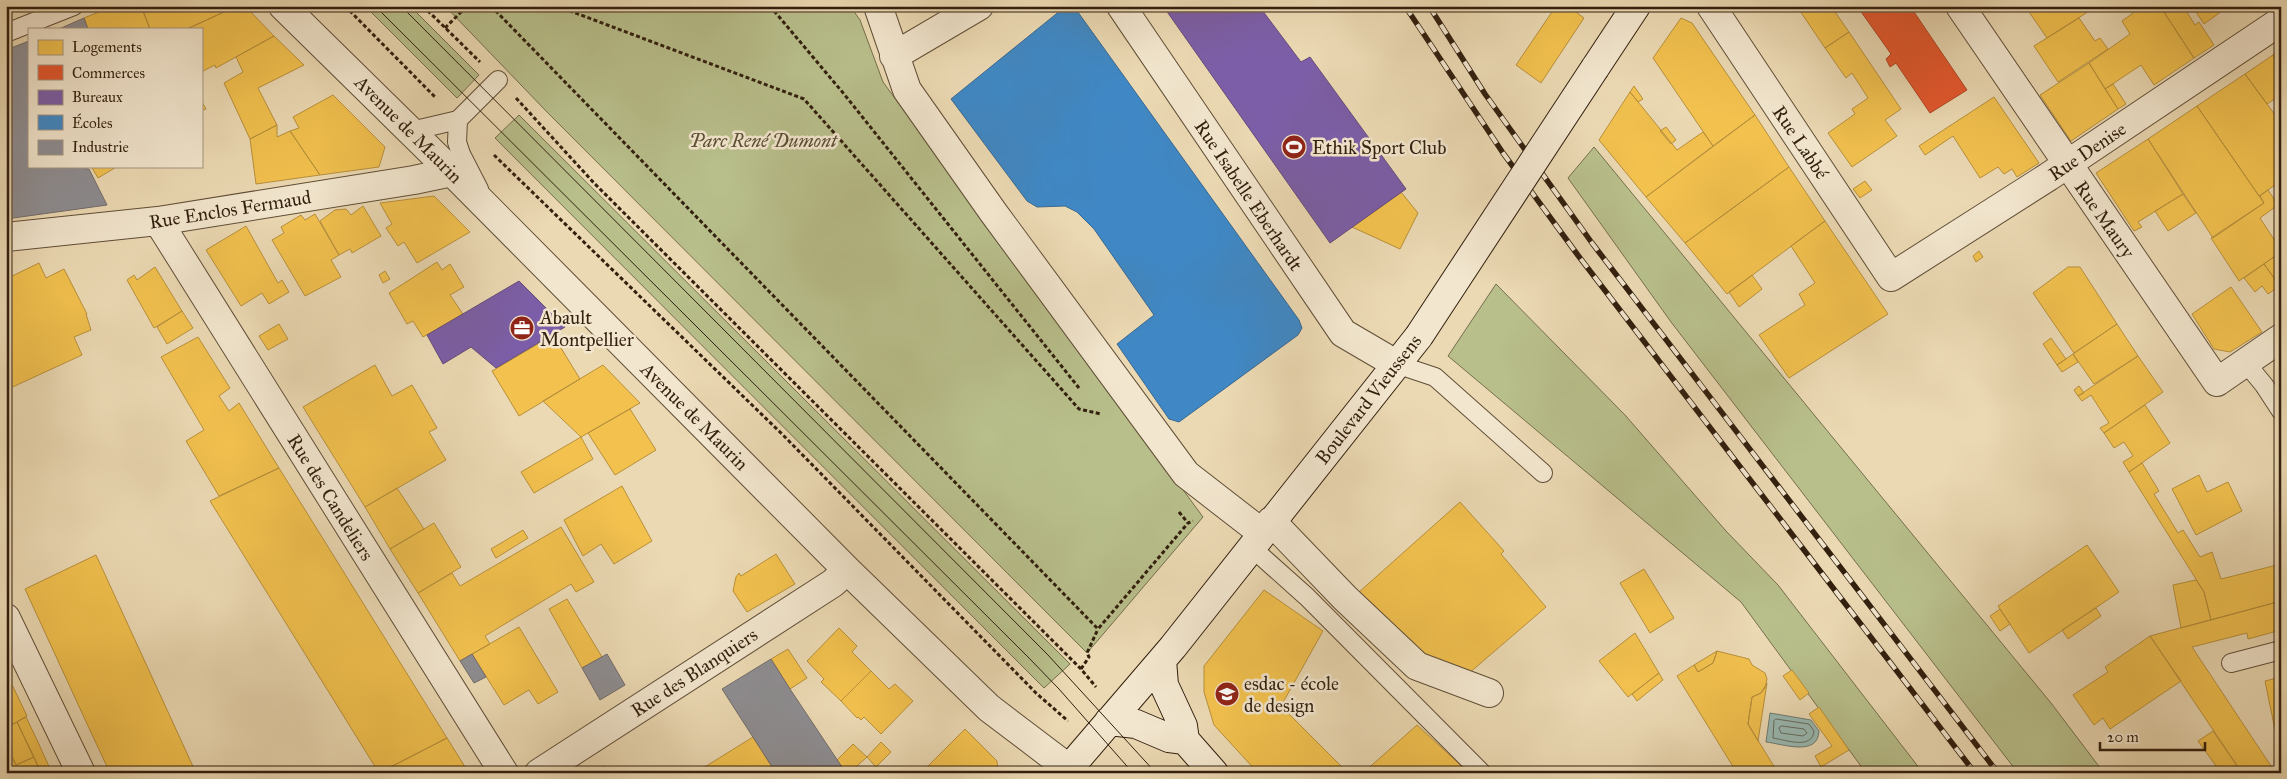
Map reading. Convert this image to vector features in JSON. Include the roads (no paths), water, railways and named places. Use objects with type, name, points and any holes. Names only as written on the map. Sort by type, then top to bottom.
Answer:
[{"type":"street","name":"Avenue de Maurin","points":[[283,6],[411,131],[847,570],[989,708],[1068,771]]},
{"type":"street","points":[[878,6],[907,90],[993,212],[1186,474],[1345,598],[1417,666],[1489,693]]},
{"type":"street","points":[[894,56],[979,6]]},
{"type":"street","name":"Rue Isabelle Eberhardt","points":[[1121,6],[1343,333],[1396,364]]},
{"type":"street","name":"Boulevard Vieussens","points":[[1068,771],[1090,742],[1162,660],[1419,336],[1636,6]]},
{"type":"street","name":"Rue Labbé","points":[[1710,6],[1891,277]]},
{"type":"street","name":"Rue Maury","points":[[1960,6],[2217,382],[2245,362]]},
{"type":"street","name":"Rue Denise","points":[[1891,277],[2067,164],[2281,21]]},
{"type":"street","name":"Rue Enclos Fermaud","points":[[6,237],[158,221],[414,180],[452,172]]},
{"type":"street","name":"Rue des Candeliers","points":[[158,221],[504,773]]},
{"type":"street","points":[[2245,362],[2281,338]]},
{"type":"street","name":"Rue des Blanquiers","points":[[539,773],[833,583],[847,570]]},
{"type":"street","points":[[6,618],[80,773]]},
{"type":"street","points":[[1162,660],[1164,686],[1183,726],[1185,740],[1214,773]]},
{"type":"street","points":[[1113,716],[1169,738],[1185,740]]},
{"type":"lane","points":[[6,33],[74,6]]},
{"type":"lane","points":[[411,131],[458,120],[498,80]]},
{"type":"lane","points":[[458,120],[457,142],[461,154],[491,212]]},
{"type":"lane","points":[[2245,362],[2264,384],[2281,411]]},
{"type":"lane","points":[[1396,364],[1435,377],[1543,473]]},
{"type":"lane","points":[[1261,534],[1307,597],[1482,773]]},
{"type":"lane","points":[[2231,663],[2281,650]]},
{"type":"water","points":[[1770,713],[1811,720],[1819,731],[1817,739],[1813,744],[1799,747],[1766,742]]},
{"type":"tram line","points":[[375,6],[1028,657],[1059,689],[1133,773]]},
{"type":"tram line","points":[[401,6],[1048,655],[1156,773]]},
{"type":"railway","points":[[1405,6],[1503,153],[1577,254],[1975,773]]},
{"type":"railway","points":[[1429,6],[1485,94],[1592,243],[1998,773]]},
{"type":"place","name":"Ethik Sport Club","points":[[1294,147]]},
{"type":"place","name":"Abault Montpellier","points":[[522,328]]},
{"type":"place","name":"esdac - école de design","points":[[1227,694]]},
{"type":"park label","name":"Parc René Dumont","points":[[763,140]]}]
